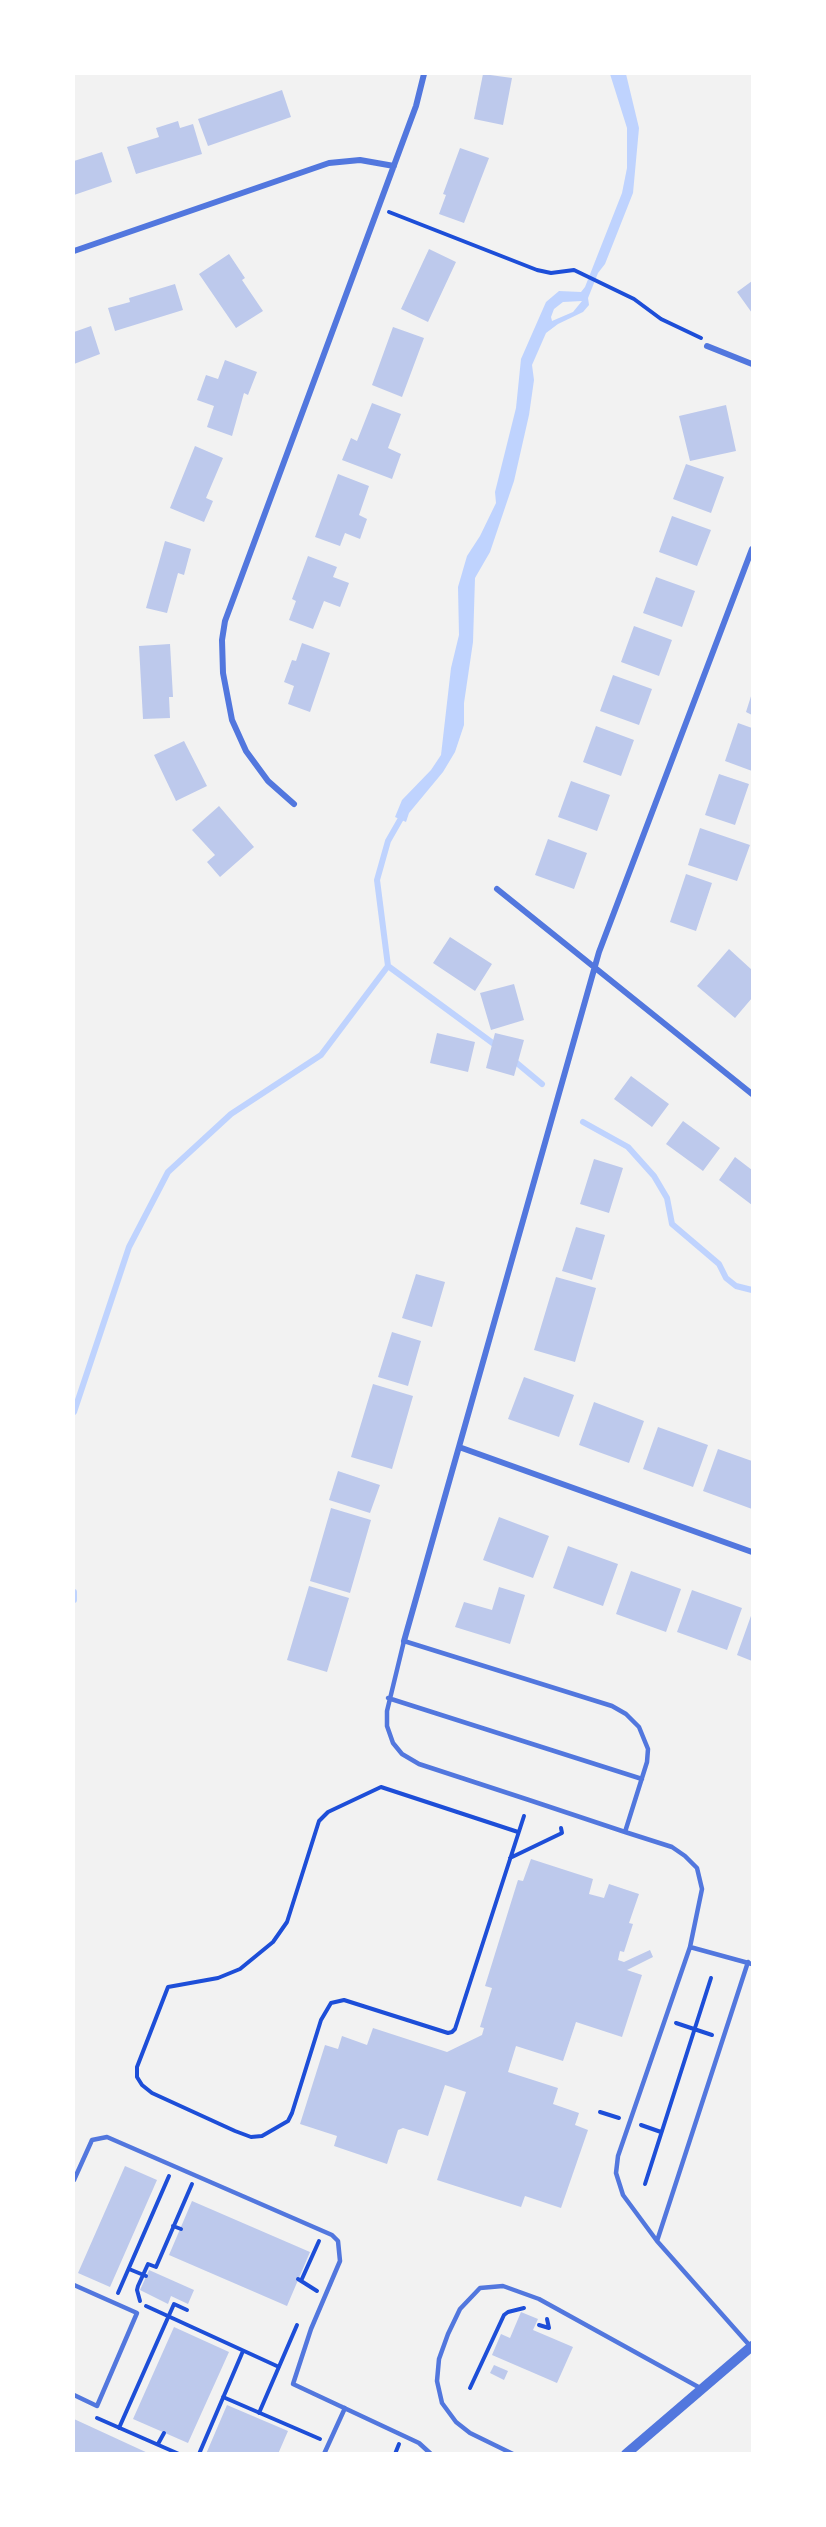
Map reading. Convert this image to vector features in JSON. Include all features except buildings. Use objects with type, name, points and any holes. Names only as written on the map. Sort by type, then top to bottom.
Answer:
[{"type":"street","points":[[294,804],[268,781],[246,751],[232,720],[223,673],[222,640],[235,589],[394,166],[416,106],[424,74]]},
{"type":"street","points":[[74,251],[329,163],[360,160],[394,166]]},
{"type":"street","points":[[707,346],[753,364]]},
{"type":"street","points":[[404,1641],[595,965],[753,549]]},
{"type":"street","points":[[497,890],[595,965],[753,1094]]},
{"type":"street","points":[[459,1447],[753,1552]]},
{"type":"street","points":[[626,2454],[752,2346]]},
{"type":"lane","points":[[625,1832],[647,1762],[646,1739],[626,1714],[612,1706],[404,1641],[388,1698],[387,1726],[393,1743],[402,1754],[418,1764],[625,1832],[672,1847],[697,1868],[701,1879],[702,1900],[690,1947],[618,2156],[616,2173],[623,2195],[657,2241],[752,2346]]},
{"type":"lane","points":[[388,1698],[642,1779]]},
{"type":"lane","points":[[657,2241],[751,1963],[690,1947]]},
{"type":"lane","points":[[74,2180],[92,2140],[107,2137],[326,2230],[338,2241],[341,2252],[293,2384],[419,2444],[431,2454]]},
{"type":"lane","points":[[74,2285],[137,2313],[97,2406],[74,2395]]},
{"type":"lane","points":[[513,2454],[470,2433],[456,2422],[442,2403],[438,2387],[439,2359],[448,2334],[460,2309],[480,2288],[503,2286],[539,2299],[702,2389]]},
{"type":"lane","points":[[324,2454],[345,2408]]},
{"type":"path","points":[[377,207],[537,270],[551,273],[574,270],[618,291],[662,319],[703,339],[707,346]]},
{"type":"path","points":[[518,1832],[381,1787],[328,1812],[319,1821],[286,1922],[273,1942],[240,1970],[207,1981],[168,1987],[143,2052],[137,2077],[152,2093],[243,2134],[262,2136],[288,2121],[321,2020],[331,2003],[344,2000],[448,2033],[452,2032],[524,1816]]},
{"type":"path","points":[[510,1858],[562,1833],[561,1828]]},
{"type":"path","points":[[645,2184],[711,1978]]},
{"type":"path","points":[[676,2023],[695,2029]]},
{"type":"path","points":[[600,2112],[618,2118]]},
{"type":"path","points":[[641,2125],[661,2132]]},
{"type":"path","points":[[126,2297],[118,2294],[166,2182]]},
{"type":"path","points":[[142,2304],[136,2290],[145,2276],[148,2264],[156,2267],[190,2188]]},
{"type":"path","points":[[173,2226],[181,2229]]},
{"type":"path","points":[[325,2296],[300,2280],[326,2230]]},
{"type":"path","points":[[314,2239],[319,2241],[326,2250]]},
{"type":"path","points":[[129,2269],[145,2276]]},
{"type":"path","points":[[309,2299],[316,2283]]},
{"type":"path","points":[[134,2301],[279,2367]]},
{"type":"path","points":[[119,2428],[174,2304],[187,2310]]},
{"type":"path","points":[[470,2388],[504,2315],[519,2308],[535,2313]]},
{"type":"path","points":[[539,2325],[549,2328],[549,2320],[546,2317]]},
{"type":"path","points":[[261,2416],[300,2318]]},
{"type":"path","points":[[199,2454],[243,2351]]},
{"type":"path","points":[[224,2397],[261,2416],[321,2439]]},
{"type":"path","points":[[92,2415],[179,2454]]},
{"type":"path","points":[[158,2444],[164,2433]]},
{"type":"water","points":[[610,74],[626,74],[639,128],[633,193],[605,264],[598,273],[588,298],[589,305],[583,312],[558,324],[546,333],[532,365],[534,380],[529,415],[514,481],[490,552],[475,578],[473,642],[464,703],[464,725],[455,752],[443,772],[409,813],[406,822],[395,817],[402,800],[431,770],[441,755],[451,668],[459,635],[458,587],[467,556],[480,536],[496,503],[495,492],[516,408],[521,359],[546,302],[559,291],[581,292],[585,287],[622,193],[627,168],[627,128]],"holes":[[[582,301],[573,312],[552,321],[554,309],[563,302]]]},
{"type":"waterway","points":[[74,1412],[129,1247],[168,1172],[231,1114],[321,1055],[388,966],[377,880],[388,841],[404,813]]},
{"type":"waterway","points":[[388,966],[498,1047]]},
{"type":"waterway","points":[[512,1059],[542,1084]]},
{"type":"waterway","points":[[583,1122],[628,1147],[654,1176],[667,1198],[672,1224],[719,1264],[726,1278],[736,1286],[752,1290]]},
{"type":"waterway","points":[[74,1592],[74,1600]]}]
